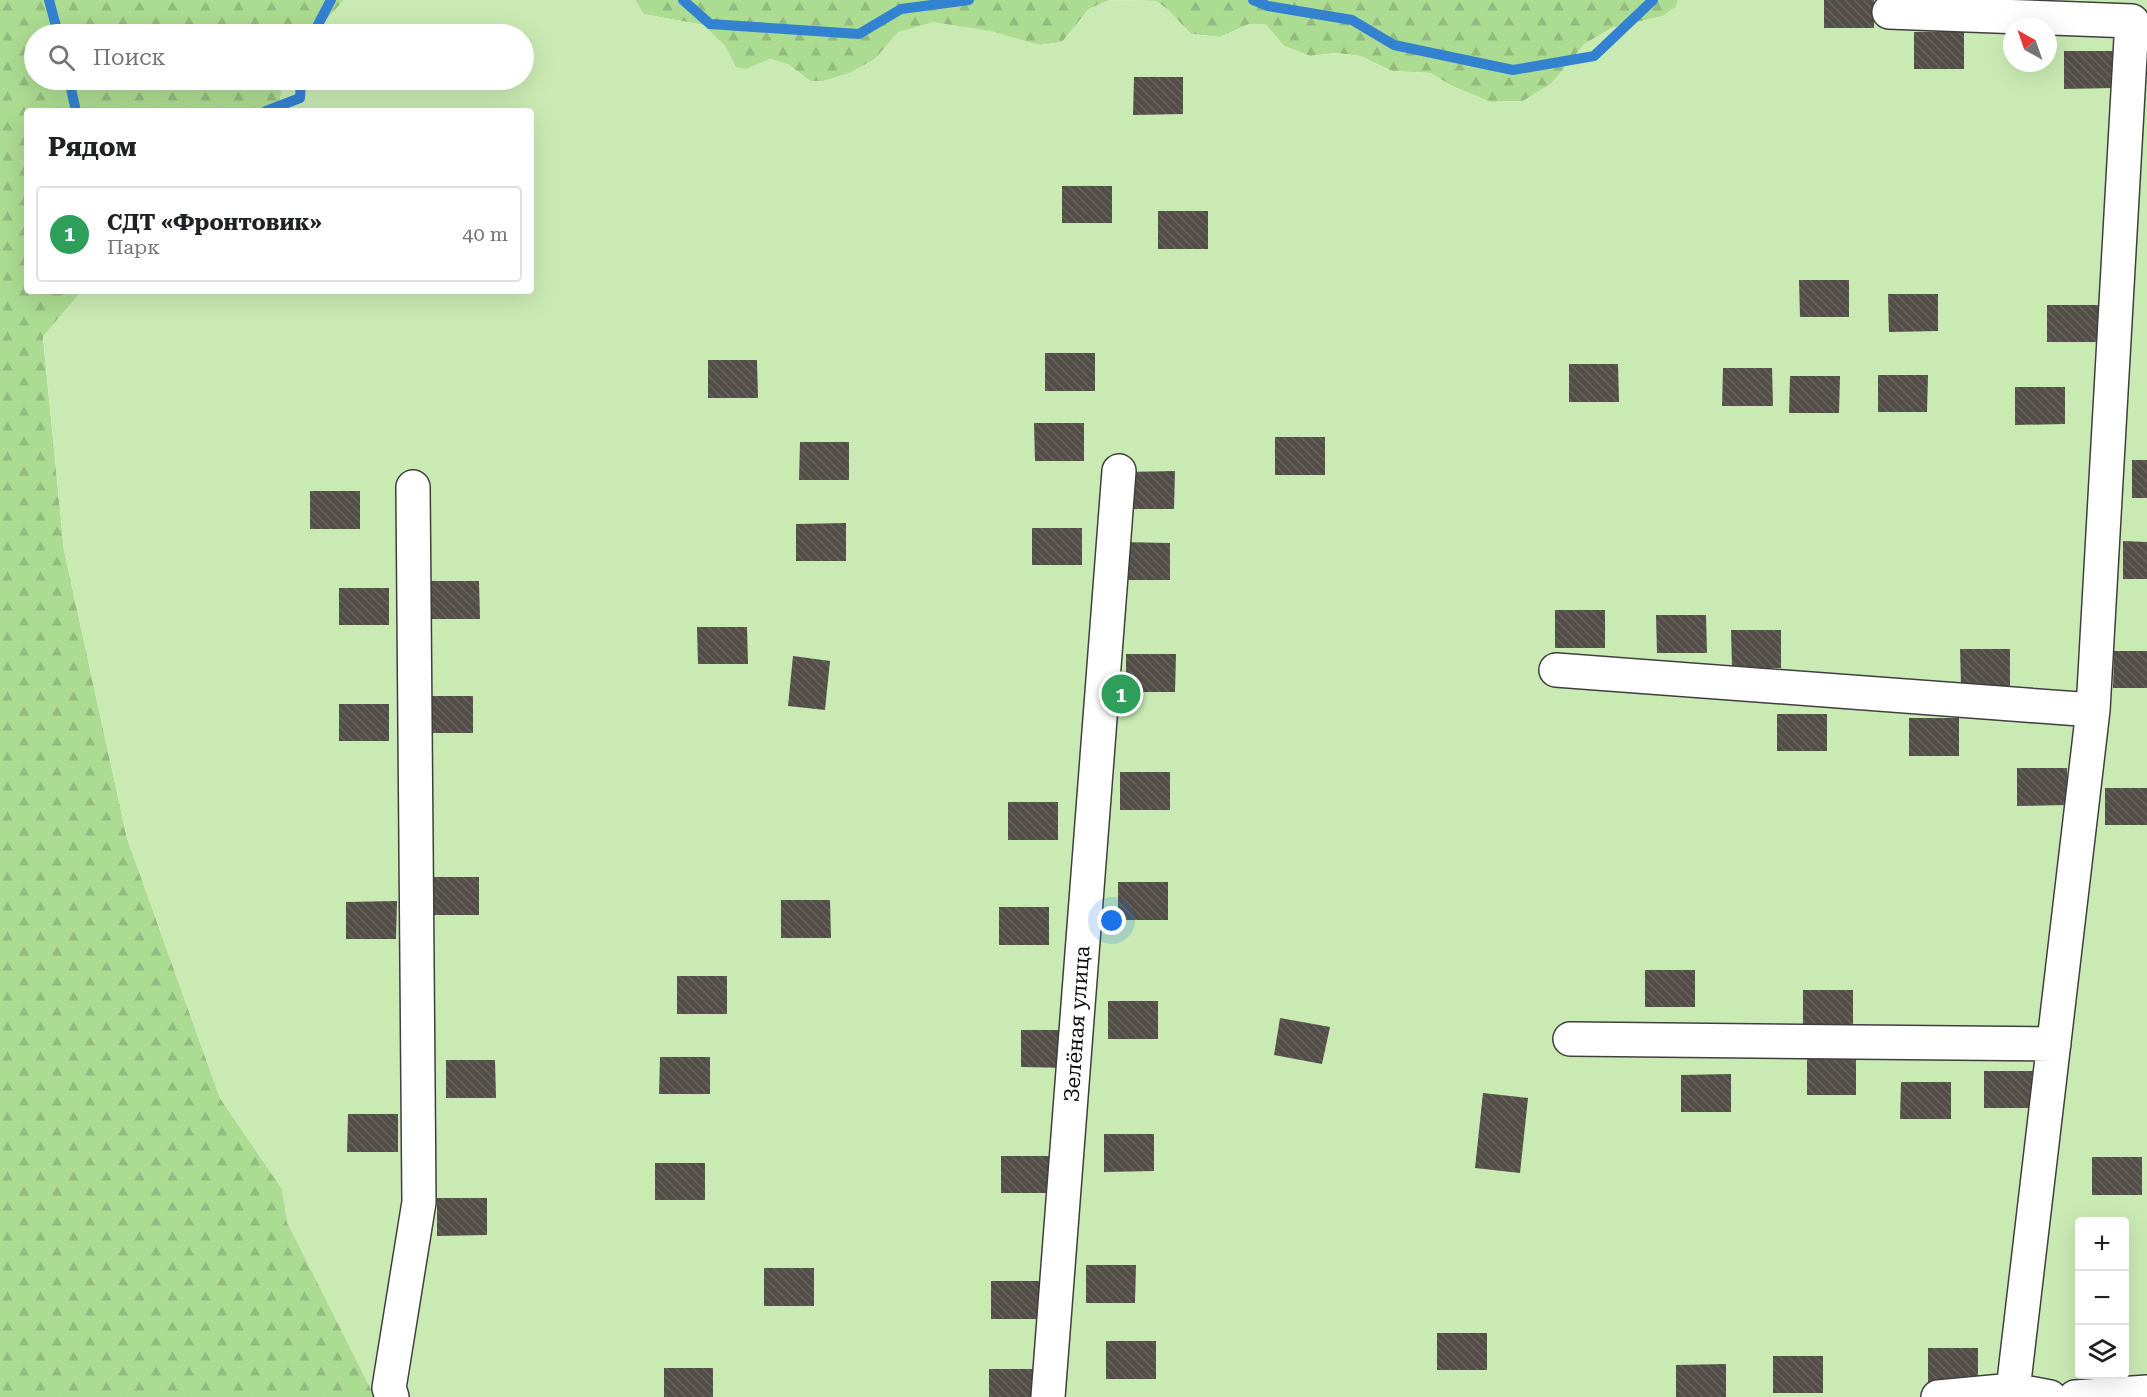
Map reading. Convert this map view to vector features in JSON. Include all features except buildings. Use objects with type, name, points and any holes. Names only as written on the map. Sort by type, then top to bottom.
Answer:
[{"type":"lane","points":[[1889,12],[2132,21],[2093,710],[2013,1390]]},
{"type":"lane","name":"Зелёная улица","points":[[1048,1397],[1119,471]]},
{"type":"lane","points":[[392,1397],[389,1388],[418,1202],[413,488]]},
{"type":"lane","points":[[1556,670],[2093,710]]},
{"type":"lane","points":[[1570,1039],[2054,1044]]},
{"type":"lane","points":[[1938,1397],[2013,1390],[2050,1397]]},
{"type":"lane","points":[[2075,1397],[2147,1392]]},
{"type":"green space","points":[[0,0],[344,0],[323,24],[24,24],[24,90],[282,90],[279,108],[24,108],[24,294],[79,294],[43,337],[64,550],[127,838],[220,1098],[282,1189],[288,1223],[375,1397],[0,1397]]},
{"type":"green space","points":[[344,0],[635,0],[644,14],[703,25],[724,45],[736,67],[746,69],[770,59],[789,65],[810,81],[824,81],[850,73],[875,59],[898,32],[933,22],[991,31],[1040,45],[1062,42],[1089,9],[1110,0],[1156,1],[1191,34],[1220,37],[1249,24],[1265,24],[1284,46],[1310,56],[1336,53],[1360,56],[1392,71],[1430,73],[1452,86],[1490,102],[1523,101],[1551,84],[1584,44],[1612,28],[1663,16],[1676,7],[1678,0],[2147,0],[2147,1397],[375,1397],[287,1223],[282,1189],[220,1098],[127,838],[64,550],[43,336],[79,294],[534,294],[534,108],[279,108],[282,90],[534,90],[534,24],[323,24]]},
{"type":"green space","points":[[635,0],[1110,0],[1089,9],[1062,42],[1040,45],[1021,41],[899,32],[875,59],[850,73],[824,81],[810,81],[789,65],[770,59],[746,70],[736,67],[724,45],[703,25],[643,14]]},
{"type":"green space","points":[[1110,0],[1678,0],[1676,7],[1663,16],[1612,28],[1585,44],[1551,84],[1523,101],[1490,102],[1452,86],[1430,73],[1392,71],[1360,56],[1336,53],[1310,56],[1284,46],[1265,24],[1249,24],[1220,37],[1191,34],[1156,1]]},
{"type":"waterway","points":[[49,0],[55,24]]},
{"type":"waterway","points":[[318,24],[331,0]]},
{"type":"waterway","points":[[683,0],[710,24],[859,34],[901,9],[969,0]]},
{"type":"waterway","points":[[1253,0],[1268,6],[1352,20],[1394,45],[1513,70],[1594,56],[1653,0]]},
{"type":"waterway","points":[[71,90],[75,108]]},
{"type":"waterway","points":[[274,108],[300,98],[300,90]]},
{"type":"place","name":"СДТ «Фронтовик»","points":[[1121,694]]}]
